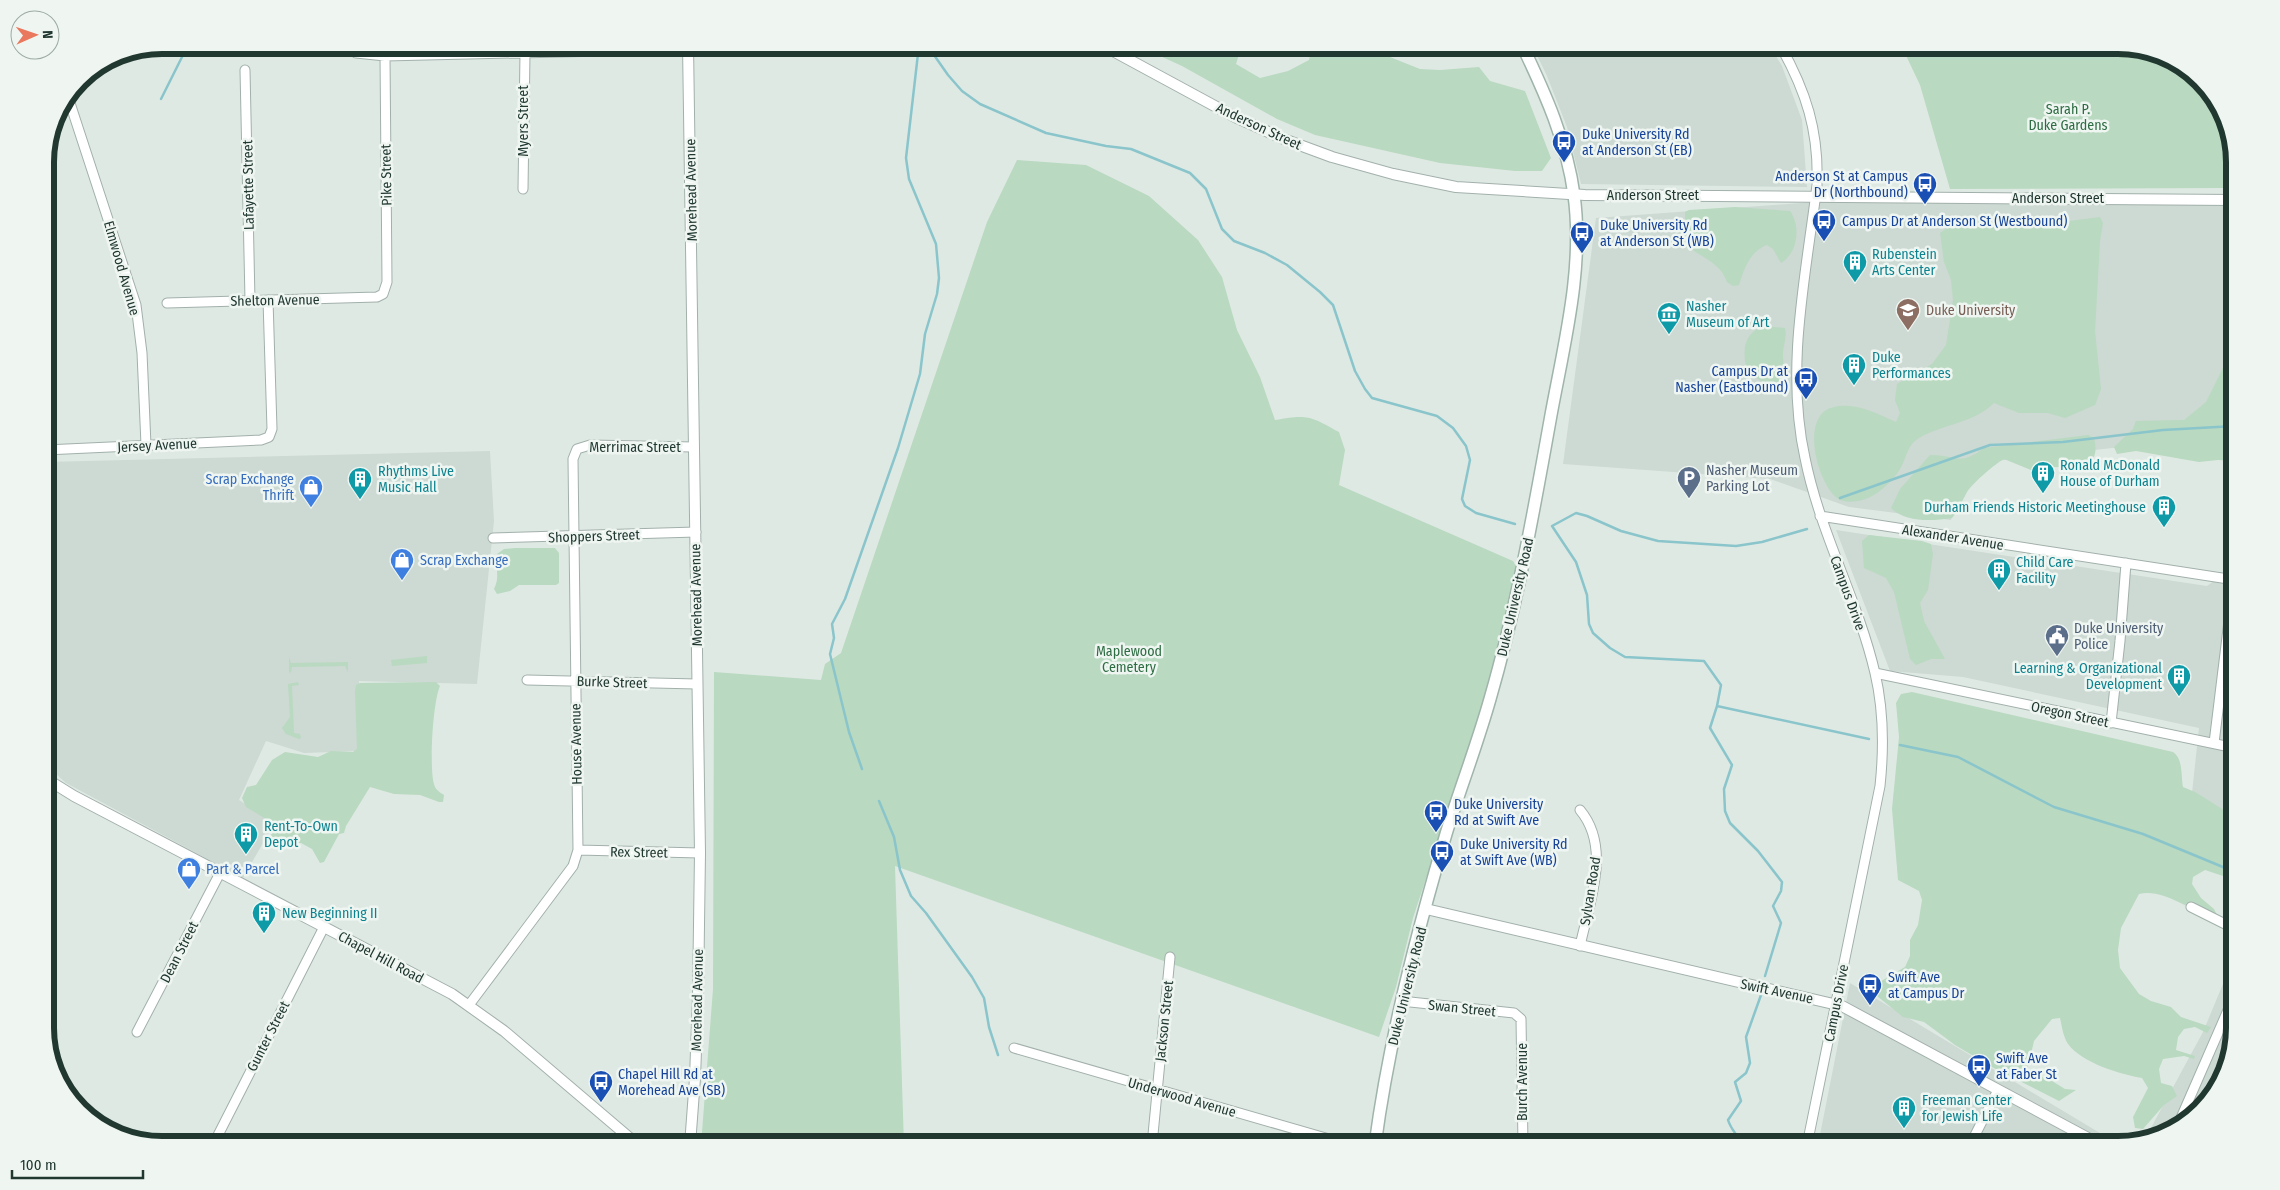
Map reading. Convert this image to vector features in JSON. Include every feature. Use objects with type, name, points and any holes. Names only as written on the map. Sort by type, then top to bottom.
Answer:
[{"type":"main road","name":"Duke University Road","points":[[1377,1136],[1401,1001],[1446,834],[1490,700],[1520,585],[1571,306],[1576,253],[1574,195],[1557,125],[1526,54]]},
{"type":"street","points":[[356,54],[385,56],[525,54]]},
{"type":"street","name":"Myers Street","points":[[523,189],[525,54]]},
{"type":"street","name":"Morehead Avenue","points":[[688,54],[700,854],[695,1078],[691,1136]]},
{"type":"street","name":"Anderson Street","points":[[1119,54],[1235,116],[1286,140],[1332,156],[1430,183],[1487,190],[1574,195],[2226,200]]},
{"type":"street","name":"Campus Drive","points":[[1785,54],[1799,80],[1816,135],[1818,157],[1798,334],[1796,372],[1804,456],[1820,516],[1854,606],[1875,673],[1884,734],[1880,786],[1809,1136]]},
{"type":"street","name":"Pike Street","points":[[383,294],[387,282],[385,56]]},
{"type":"street","name":"Lafayette Street","points":[[246,70],[250,300]]},
{"type":"street","name":"Elmwood Avenue","points":[[71,104],[136,305],[142,353],[146,445]]},
{"type":"street","name":"Shelton Avenue","points":[[166,303],[377,298],[383,294]]},
{"type":"street","name":"Jersey Avenue","points":[[54,450],[261,440],[269,437],[272,429],[268,300]]},
{"type":"street","name":"Merrimac Street","points":[[577,450],[590,445],[694,447]]},
{"type":"street","name":"House Avenue","points":[[469,1005],[573,866],[578,850],[573,536],[573,459],[577,450]]},
{"type":"street","name":"Alexander Avenue","points":[[1820,516],[2226,579]]},
{"type":"street","name":"Shoppers Street","points":[[493,538],[696,532]]},
{"type":"street","points":[[2111,723],[2126,563]]},
{"type":"street","points":[[2214,744],[2226,646]]},
{"type":"street","name":"Oregon Street","points":[[1875,673],[2226,746]]},
{"type":"street","name":"Burke Street","points":[[526,680],[698,684]]},
{"type":"street","name":"Chapel Hill Road","points":[[54,783],[469,1005],[504,1030],[628,1136]]},
{"type":"street","name":"Sylvan Road","points":[[1580,810],[1589,821],[1597,853],[1596,868],[1580,946]]},
{"type":"street","name":"Rex Street","points":[[578,850],[700,854]]},
{"type":"street","name":"Dean Street","points":[[137,1032],[220,872]]},
{"type":"street","points":[[2191,907],[2226,924]]},
{"type":"street","name":"Swift Avenue","points":[[1426,910],[1836,1004],[2084,1136]]},
{"type":"street","name":"Gunter Street","points":[[218,1136],[324,927]]},
{"type":"street","name":"Jackson Street","points":[[1153,1136],[1170,957]]},
{"type":"street","name":"Swan Street","points":[[1401,1001],[1514,1013],[1521,1019]]},
{"type":"street","points":[[2184,1113],[2226,1015]]},
{"type":"street","name":"Burch Avenue","points":[[1521,1019],[1522,1136]]},
{"type":"street","name":"Underwood Avenue","points":[[1014,1048],[1318,1136]]},
{"type":"street","points":[[1975,1136],[1998,1090]]},
{"type":"shaded area","points":[[1536,54],[1775,54],[1782,66],[1802,120],[1807,187],[1581,184],[1567,127]]},
{"type":"shaded area","name":"Duke University","points":[[1828,201],[2226,202],[2226,457],[2209,444],[2139,445],[1968,464],[1951,520],[1849,507],[1770,479],[1563,464],[1596,218]]},
{"type":"shaded area","points":[[490,451],[494,521],[477,684],[359,681],[360,751],[304,753],[266,741],[239,800],[275,822],[243,878],[66,783],[54,772],[54,462]]},
{"type":"shaded area","points":[[1836,530],[2207,586],[2226,572],[2226,812],[2191,802],[2199,728],[1963,677],[1890,671]]},
{"type":"shaded area","points":[[2226,977],[2225,1042],[2223,1056],[2215,1076],[2208,1088],[2189,1109],[2166,1125],[2149,1132],[2203,1032]]},
{"type":"shaded area","points":[[1850,983],[2105,1136],[1820,1136]]},
{"type":"green space","points":[[1156,54],[1239,54],[1236,64],[1260,78],[1288,71],[1309,60],[1310,54],[1382,54],[1420,69],[1440,70],[1479,67],[1490,81],[1525,91],[1551,158],[1542,171],[1515,171],[1440,163],[1315,135],[1277,119],[1182,66]]},
{"type":"green space","name":"Sarah P. Duke Gardens","points":[[1905,54],[2118,54],[2146,57],[2178,72],[2208,102],[2221,127],[2224,141],[2226,188],[1950,189],[1920,85]]},
{"type":"green space","name":"Maplewood Cemetery","points":[[1017,160],[1086,165],[1149,196],[1198,240],[1222,277],[1237,330],[1260,377],[1275,420],[1295,417],[1308,418],[1339,432],[1345,450],[1339,485],[1513,561],[1517,568],[1485,699],[1413,918],[1396,987],[1379,1037],[895,866],[904,1136],[702,1136],[713,989],[714,672],[821,680],[825,664],[841,653],[987,222]]},
{"type":"green space","points":[[1735,207],[1790,211],[1796,224],[1796,239],[1791,253],[1781,263],[1773,249],[1767,245],[1761,248],[1749,261],[1739,285],[1733,286],[1727,282],[1717,266],[1690,248],[1685,228],[1685,212],[1689,210]]},
{"type":"green space","points":[[2100,217],[2103,223],[2100,241],[2095,331],[2101,389],[2095,405],[2065,418],[2048,413],[2019,413],[1994,403],[1977,415],[1928,433],[1915,441],[1909,448],[1897,474],[1884,488],[1873,496],[1852,502],[1842,501],[1837,498],[1823,478],[1818,464],[1814,435],[1817,422],[1823,412],[1834,407],[1850,406],[1858,407],[1896,422],[1900,413],[1895,400],[1897,384],[1932,364],[1946,345],[1953,300],[1951,280],[1944,262],[1940,233],[1957,221],[2062,222]]},
{"type":"green space","points":[[1762,326],[1785,328],[1786,337],[1783,357],[1785,385],[1783,396],[1750,373],[1747,367],[1745,347],[1747,340],[1751,334]]},
{"type":"green space","points":[[2226,367],[2226,460],[2199,462],[2136,451],[2117,454],[2114,447],[2133,429],[2136,421],[2184,420],[2206,402],[2223,368]]},
{"type":"green space","points":[[2088,435],[2094,438],[2095,451],[2092,461],[2086,468],[2054,467],[2036,472],[2004,459],[1972,485],[1952,518],[1937,520],[1912,519],[1897,513],[1891,508],[1900,489],[1930,455],[1963,459],[1976,454],[1984,448]]},
{"type":"green space","points":[[1869,535],[1922,541],[1931,544],[1933,554],[1928,590],[1920,603],[1924,621],[1945,659],[1931,659],[1916,665],[1910,659],[1894,592],[1886,578],[1864,568],[1862,541]]},
{"type":"green space","points":[[555,548],[559,553],[559,583],[556,585],[519,585],[510,591],[497,594],[494,589],[497,580],[497,554],[504,549]]},
{"type":"green space","points":[[427,656],[427,663],[392,666],[391,660]]},
{"type":"green space","points":[[289,657],[291,663],[348,662],[348,672],[345,666],[292,667],[289,673]]},
{"type":"green space","points":[[298,682],[299,685],[292,686],[294,733],[300,734],[301,738],[299,739],[286,734],[282,728],[290,717],[288,684]]},
{"type":"green space","points":[[436,682],[440,686],[435,705],[432,764],[434,784],[439,792],[444,795],[443,802],[420,795],[394,794],[370,787],[346,826],[344,833],[339,834],[324,862],[320,863],[312,849],[301,843],[272,841],[270,836],[274,831],[271,822],[246,807],[242,798],[247,787],[256,785],[272,760],[285,752],[318,757],[331,751],[353,752],[357,749],[355,691],[356,685],[360,683]]},
{"type":"green space","points":[[1912,692],[2173,752],[2180,763],[2183,787],[2195,792],[2226,811],[2226,877],[2205,870],[2193,877],[2192,884],[2201,898],[2214,909],[2218,917],[2212,920],[2177,901],[2157,894],[2139,894],[2121,928],[2118,950],[2120,968],[2139,994],[2151,1001],[2171,1007],[2181,1017],[2211,1027],[2207,1033],[2195,1027],[2184,1029],[2178,1037],[2176,1050],[2195,1056],[2194,1059],[2184,1056],[2163,1059],[2159,1069],[2161,1083],[2172,1086],[2177,1096],[2164,1105],[2143,1129],[2135,1128],[2133,1117],[2148,1088],[2142,1078],[2102,1067],[2082,1057],[2068,1044],[2060,1018],[2052,1019],[2034,1041],[2027,1071],[2052,1081],[2065,1089],[2076,1090],[2059,1101],[1990,1066],[1955,1045],[1924,1022],[1903,1017],[1877,996],[1878,983],[1905,967],[1910,956],[1910,940],[1918,925],[1922,900],[1919,891],[1898,880],[1892,809],[1899,737],[1896,703],[1901,694]]},
{"type":"waterway","points":[[161,99],[184,54]]},
{"type":"waterway","points":[[862,769],[849,732],[830,654],[834,638],[832,624],[845,599],[898,448],[920,374],[925,334],[937,294],[939,278],[936,244],[909,179],[906,158],[918,54]]},
{"type":"waterway","points":[[933,54],[962,91],[980,104],[1046,133],[1106,146],[1131,149],[1190,173],[1206,189],[1222,229],[1234,241],[1265,253],[1287,265],[1333,305],[1355,371],[1372,398],[1437,416],[1453,428],[1466,446],[1470,460],[1462,499],[1465,506],[1476,513],[1515,524]]},
{"type":"waterway","points":[[1840,498],[1990,445],[2063,442],[2163,430],[2226,426]]},
{"type":"waterway","points":[[1807,529],[1762,542],[1736,546],[1658,541],[1621,531],[1576,513],[1552,526],[1576,562],[1587,595],[1589,624],[1593,633],[1610,648],[1625,657],[1704,661],[1721,685],[1717,706],[1869,739]]},
{"type":"waterway","points":[[1717,706],[1710,728],[1732,765],[1724,789],[1725,811],[1730,823],[1758,851],[1782,882],[1781,891],[1773,906],[1781,923],[1765,976]]},
{"type":"waterway","points":[[1900,745],[1958,757],[2054,807],[2143,834],[2226,868]]},
{"type":"waterway","points":[[879,801],[894,837],[900,870],[911,896],[926,913],[972,977],[984,998],[989,1027],[998,1055]]},
{"type":"waterway","points":[[1738,1136],[1728,1120],[1741,1101],[1735,1082],[1746,1073],[1750,1063],[1746,1037],[1761,995]]},
{"type":"place","name":"Duke University Rd at Anderson St (EB)","points":[[1564,163]]},
{"type":"place","name":"Anderson St at Campus Dr (Northbound)","points":[[1925,205]]},
{"type":"place","name":"Campus Dr at Anderson St (Westbound)","points":[[1824,242]]},
{"type":"place","name":"Duke University Rd at Anderson St (WB)","points":[[1582,254]]},
{"type":"place","name":"Rubenstein Arts Center","points":[[1855,283]]},
{"type":"place","name":"Duke University","points":[[1908,331]]},
{"type":"place","name":"Nasher Museum of Art","points":[[1669,335]]},
{"type":"place","name":"Duke Performances","points":[[1854,386]]},
{"type":"place","name":"Campus Dr at Nasher (Eastbound)","points":[[1806,400]]},
{"type":"place","name":"Ronald McDonald House of Durham","points":[[2043,494]]},
{"type":"place","name":"Nasher Museum Parking Lot","points":[[1689,499]]},
{"type":"place","name":"Rhythms Live Music Hall","points":[[360,500]]},
{"type":"place","name":"Scrap Exchange Thrift","points":[[311,508]]},
{"type":"place","name":"Durham Friends Historic Meetinghouse","points":[[2164,528]]},
{"type":"place","name":"Scrap Exchange","points":[[402,581]]},
{"type":"place","name":"Child Care Facility","points":[[1999,591]]},
{"type":"place","name":"Duke University Police","points":[[2057,657]]},
{"type":"place","name":"Learning & Organizational Development","points":[[2179,697]]},
{"type":"place","name":"Duke University Rd at Swift Ave","points":[[1436,833]]},
{"type":"place","name":"Rent-To-Own Depot","points":[[246,855]]},
{"type":"place","name":"Duke University Rd at Swift Ave (WB)","points":[[1442,873]]},
{"type":"place","name":"Part & Parcel","points":[[189,890]]},
{"type":"place","name":"New Beginning II","points":[[264,934]]},
{"type":"place","name":"Swift Ave at Campus Dr","points":[[1870,1006]]},
{"type":"place","name":"Swift Ave at Faber St","points":[[1979,1087]]},
{"type":"place","name":"Chapel Hill Rd at Morehead Ave (SB)","points":[[601,1103]]},
{"type":"place","name":"Freeman Center for Jewish Life","points":[[1904,1129]]}]
